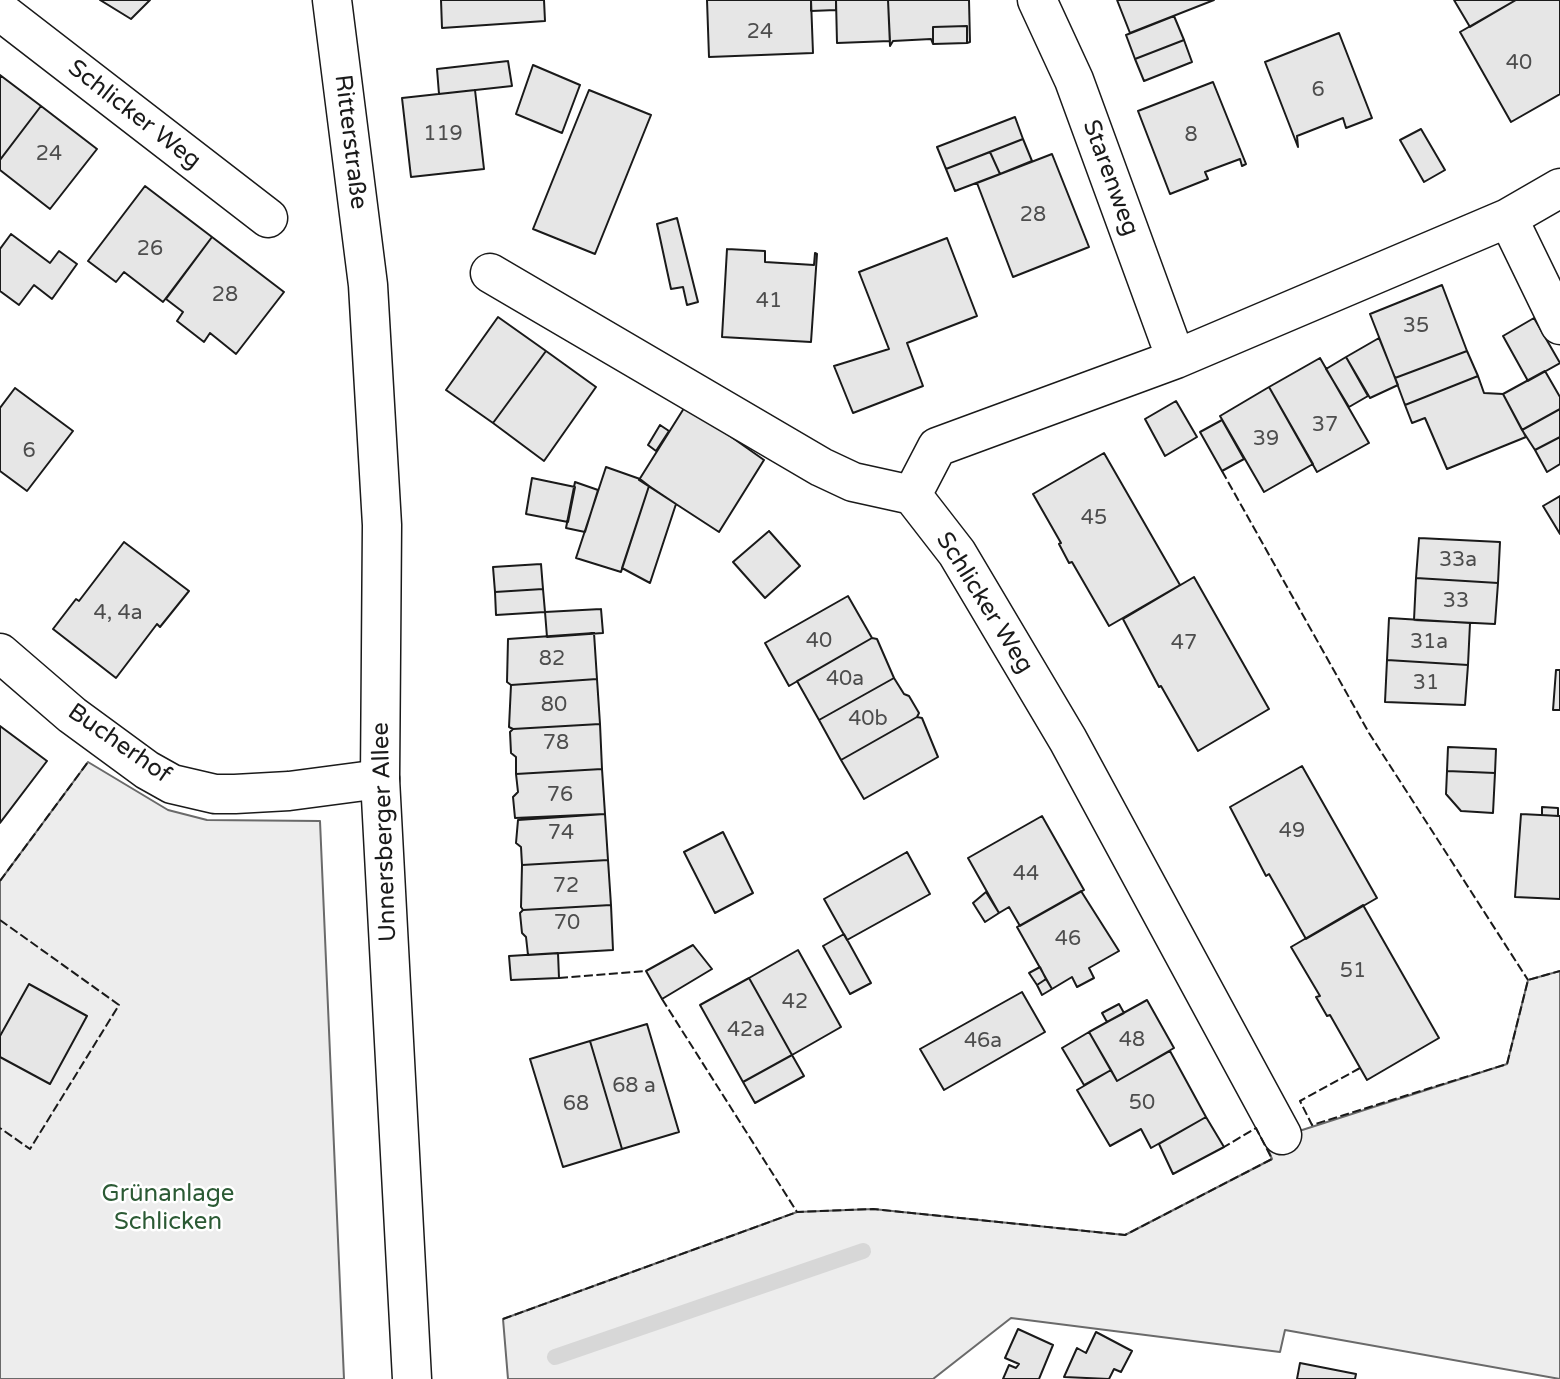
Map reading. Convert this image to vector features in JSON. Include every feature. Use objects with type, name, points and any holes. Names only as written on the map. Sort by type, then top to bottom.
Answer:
[{"type":"street","name":"Ritterstraße","points":[[332,0],[368,285]]},
{"type":"street","name":"Starenweg","points":[[1037,0],[1074,80],[1176,359]]},
{"type":"street","name":"Schlicker Weg","points":[[0,11],[268,218]]},
{"type":"street","points":[[490,273],[821,467],[853,482],[912,495],[937,447],[1176,359],[1507,218],[1560,188]]},
{"type":"street","points":[[1507,218],[1560,325]]},
{"type":"street","name":"Unnersberger Allee","points":[[368,285],[382,526],[380,779],[412,1379]]},
{"type":"street","name":"Schlicker Weg","points":[[912,495],[957,553],[1068,740],[1282,1135]]},
{"type":"street","name":"Bucherhof","points":[[0,653],[72,715],[147,770],[172,784],[215,794],[235,794],[289,791],[380,779]]},
{"type":"shaded area","name":"Grünanlage Schlicken","points":[[88,762],[168,810],[207,820],[320,821],[344,1379],[0,1379],[0,881]]},
{"type":"shaded area","points":[[1560,971],[1560,1379],[1285,1330],[1280,1352],[1011,1318],[933,1379],[508,1379],[503,1319],[797,1212],[873,1209],[1125,1235],[1272,1159],[1265,1142],[1507,1064],[1528,980]]},
{"type":"building","points":[[100,0],[150,0],[131,19]]},
{"type":"building","points":[[441,0],[544,0],[545,21],[442,28]]},
{"type":"building","points":[[707,0],[811,0],[813,53],[709,57]]},
{"type":"building","points":[[811,0],[836,0],[836,10],[811,11]]},
{"type":"building","points":[[836,0],[888,0],[890,41],[837,43]]},
{"type":"building","points":[[888,0],[969,0],[970,42],[967,43],[967,26],[933,27],[933,44],[931,39],[893,41],[890,46]]},
{"type":"building","points":[[1117,0],[1214,0],[1130,33]]},
{"type":"building","points":[[1454,0],[1516,0],[1470,27]]},
{"type":"building","points":[[1516,0],[1560,0],[1560,94],[1511,122],[1460,32]]},
{"type":"building","points":[[1174,16],[1184,40],[1135,59],[1126,35]]},
{"type":"building","points":[[967,26],[967,43],[933,44],[933,27]]},
{"type":"building","points":[[1339,33],[1372,118],[1346,128],[1343,118],[1297,136],[1298,147],[1265,62]]},
{"type":"building","points":[[1184,40],[1192,62],[1144,81],[1135,59]]},
{"type":"building","points":[[508,61],[512,86],[439,94],[437,69]]},
{"type":"building","points":[[533,65],[580,85],[562,133],[516,114]]},
{"type":"building","points":[[0,75],[41,106],[0,160]]},
{"type":"building","points":[[1213,82],[1246,164],[1242,166],[1240,159],[1205,172],[1208,179],[1170,194],[1138,111]]},
{"type":"building","points":[[475,90],[484,169],[411,177],[402,98]]},
{"type":"building","points":[[589,90],[651,115],[595,254],[533,229]]},
{"type":"building","points":[[41,106],[97,149],[50,209],[0,170],[0,160]]},
{"type":"building","points":[[1015,117],[1023,139],[946,169],[937,147]]},
{"type":"building","points":[[1421,129],[1445,170],[1424,182],[1400,140]]},
{"type":"building","points":[[1023,139],[1032,161],[1000,174],[990,152]]},
{"type":"building","points":[[990,152],[1000,174],[955,191],[946,169]]},
{"type":"building","points":[[1052,154],[1089,247],[1013,277],[977,183]]},
{"type":"building","points":[[145,186],[212,237],[163,302],[124,272],[116,282],[88,261]]},
{"type":"building","points":[[677,218],[698,302],[687,305],[683,287],[671,289],[657,224]]},
{"type":"building","points":[[11,234],[50,263],[59,251],[77,264],[52,299],[34,285],[19,305],[0,291],[0,249]]},
{"type":"building","points":[[212,237],[284,292],[236,354],[210,333],[204,342],[177,321],[183,312],[166,299]]},
{"type":"building","points":[[947,238],[977,316],[907,343],[923,386],[853,413],[834,366],[889,349],[859,272]]},
{"type":"building","points":[[727,249],[765,251],[765,262],[814,265],[815,253],[817,254],[811,342],[722,337]]},
{"type":"building","points":[[1442,285],[1467,351],[1395,378],[1370,314]]},
{"type":"building","points":[[498,317],[546,351],[493,423],[446,390]]},
{"type":"building","points":[[1534,318],[1560,363],[1528,381],[1503,336]]},
{"type":"building","points":[[1379,338],[1398,385],[1370,398],[1346,357]]},
{"type":"building","points":[[546,351],[596,387],[544,461],[493,423]]},
{"type":"building","points":[[1467,351],[1478,376],[1405,405],[1395,378]]},
{"type":"building","points":[[1346,357],[1368,396],[1349,407],[1326,369]]},
{"type":"building","points":[[1320,358],[1369,443],[1317,472],[1269,387]]},
{"type":"building","points":[[1545,371],[1560,397],[1560,409],[1522,430],[1503,394]]},
{"type":"building","points":[[1478,376],[1484,393],[1503,394],[1526,437],[1447,469],[1425,418],[1412,423],[1405,405]]},
{"type":"building","points":[[1269,387],[1313,464],[1264,492],[1220,416]]},
{"type":"building","points":[[15,388],[73,431],[27,491],[0,471],[0,408]]},
{"type":"building","points":[[1176,401],[1197,437],[1165,456],[1145,419]]},
{"type":"building","points":[[686,405],[764,460],[719,532],[639,480]]},
{"type":"building","points":[[1560,409],[1560,437],[1535,450],[1522,430]]},
{"type":"building","points":[[1222,420],[1244,459],[1222,471],[1200,432]]},
{"type":"building","points":[[660,425],[669,431],[656,451],[648,445]]},
{"type":"building","points":[[1560,437],[1560,464],[1547,472],[1535,450]]},
{"type":"building","points":[[1104,453],[1180,585],[1109,626],[1072,562],[1069,563],[1059,544],[1061,543],[1033,494]]},
{"type":"building","points":[[606,467],[640,479],[649,486],[621,572],[576,558]]},
{"type":"building","points":[[532,478],[575,487],[568,522],[526,514]]},
{"type":"building","points":[[575,482],[598,490],[585,532],[566,528]]},
{"type":"building","points":[[649,486],[676,504],[650,583],[622,568]]},
{"type":"building","points":[[1560,496],[1560,534],[1543,506]]},
{"type":"building","points":[[769,531],[800,566],[765,598],[733,562]]},
{"type":"building","points":[[1419,538],[1500,542],[1498,583],[1416,578]]},
{"type":"building","points":[[124,542],[189,591],[160,627],[157,624],[116,678],[53,629],[76,599],[79,601]]},
{"type":"building","points":[[541,564],[543,589],[495,592],[493,567]]},
{"type":"building","points":[[1194,577],[1269,709],[1198,751],[1161,686],[1159,687],[1123,619]]},
{"type":"building","points":[[1416,578],[1498,583],[1495,624],[1414,620]]},
{"type":"building","points":[[543,589],[545,612],[496,615],[495,592]]},
{"type":"building","points":[[848,596],[872,638],[789,686],[765,643]]},
{"type":"building","points":[[601,609],[603,633],[547,637],[545,612]]},
{"type":"building","points":[[1389,618],[1470,623],[1468,665],[1387,660]]},
{"type":"building","points":[[594,633],[597,679],[511,685],[507,682],[508,639]]},
{"type":"building","points":[[872,638],[877,639],[894,678],[819,720],[797,681]]},
{"type":"building","points":[[1387,660],[1468,665],[1465,705],[1385,702]]},
{"type":"building","points":[[1556,670],[1560,670],[1560,710],[1553,710]]},
{"type":"building","points":[[894,678],[904,694],[909,696],[919,713],[917,717],[841,760],[819,720]]},
{"type":"building","points":[[597,679],[600,724],[513,729],[509,727],[511,685]]},
{"type":"building","points":[[917,717],[922,718],[938,757],[864,799],[841,760]]},
{"type":"building","points":[[600,724],[602,769],[516,774],[516,757],[511,753],[510,732],[513,729]]},
{"type":"building","points":[[0,726],[47,761],[0,823]]},
{"type":"building","points":[[1448,747],[1496,749],[1495,773],[1447,771]]},
{"type":"building","points":[[1302,766],[1377,898],[1306,939],[1269,874],[1266,876],[1230,807]]},
{"type":"building","points":[[602,769],[605,814],[515,818],[513,797],[518,792],[516,774]]},
{"type":"building","points":[[1447,771],[1495,773],[1493,813],[1461,811],[1446,794]]},
{"type":"building","points":[[1542,807],[1558,808],[1558,816],[1542,815]]},
{"type":"building","points":[[605,814],[608,860],[522,865],[521,847],[516,843],[518,820]]},
{"type":"building","points":[[1521,814],[1560,816],[1560,899],[1515,897]]},
{"type":"building","points":[[1042,816],[1084,890],[1020,926],[1009,907],[999,913],[968,858]]},
{"type":"building","points":[[723,832],[753,893],[715,913],[684,852]]},
{"type":"building","points":[[907,852],[930,894],[847,940],[824,899]]},
{"type":"building","points":[[608,860],[611,905],[523,910],[521,907],[522,865]]},
{"type":"building","points":[[1081,891],[1119,951],[1089,968],[1094,978],[1077,987],[1072,977],[1052,989],[1017,927]]},
{"type":"building","points":[[986,892],[999,913],[985,922],[973,903]]},
{"type":"building","points":[[611,905],[613,950],[528,955],[526,937],[522,933],[520,913],[523,910]]},
{"type":"building","points":[[1363,905],[1439,1038],[1367,1080],[1330,1015],[1327,1016],[1316,997],[1320,996],[1291,947]]},
{"type":"building","points":[[844,934],[871,983],[850,994],[823,946]]},
{"type":"building","points":[[693,945],[712,969],[662,999],[646,971]]},
{"type":"building","points":[[798,950],[841,1027],[792,1055],[749,978]]},
{"type":"building","points":[[558,953],[559,978],[511,980],[509,956]]},
{"type":"building","points":[[1040,967],[1046,979],[1037,985],[1029,973]]},
{"type":"building","points":[[749,978],[792,1055],[743,1082],[700,1005]]},
{"type":"building","points":[[1046,979],[1052,989],[1042,995],[1037,985]]},
{"type":"building","points":[[29,984],[87,1016],[50,1084],[0,1057],[0,1036]]},
{"type":"building","points":[[1022,992],[1045,1032],[944,1090],[920,1049]]},
{"type":"building","points":[[1147,1000],[1174,1048],[1117,1081],[1089,1032]]},
{"type":"building","points":[[1119,1004],[1124,1013],[1107,1022],[1102,1013]]},
{"type":"building","points":[[647,1024],[679,1132],[622,1149],[590,1041]]},
{"type":"building","points":[[1089,1032],[1111,1070],[1084,1085],[1062,1048]]},
{"type":"building","points":[[590,1041],[622,1149],[563,1167],[530,1059]]},
{"type":"building","points":[[1170,1051],[1206,1117],[1151,1148],[1141,1129],[1110,1146],[1077,1090],[1111,1070],[1117,1081]]},
{"type":"building","points":[[792,1055],[804,1076],[755,1103],[743,1082]]},
{"type":"building","points":[[1206,1117],[1224,1147],[1173,1174],[1159,1144]]},
{"type":"building","points":[[1018,1329],[1053,1345],[1039,1379],[1003,1379],[1009,1365],[1016,1368],[1019,1364],[1005,1358]]},
{"type":"building","points":[[1096,1332],[1132,1351],[1121,1372],[1114,1369],[1109,1379],[1064,1377],[1077,1348],[1086,1353]]},
{"type":"building","points":[[1300,1363],[1356,1374],[1355,1379],[1297,1379]]},
{"type":"waterway","points":[[555,1357],[863,1251]]},
{"type":"fence","points":[[1222,471],[1369,733],[1528,980]]},
{"type":"fence","points":[[0,881],[88,762]]},
{"type":"fence","points":[[0,920],[119,1005],[30,1149],[0,1128]]},
{"type":"fence","points":[[559,978],[646,971]]},
{"type":"fence","points":[[1360,1068],[1300,1101],[1312,1125],[1507,1064],[1528,980],[1560,971]]},
{"type":"fence","points":[[662,999],[797,1212],[873,1209],[1125,1235],[1272,1159],[1256,1128],[1224,1147]]},
{"type":"fence","points":[[503,1319],[797,1212]]}]
